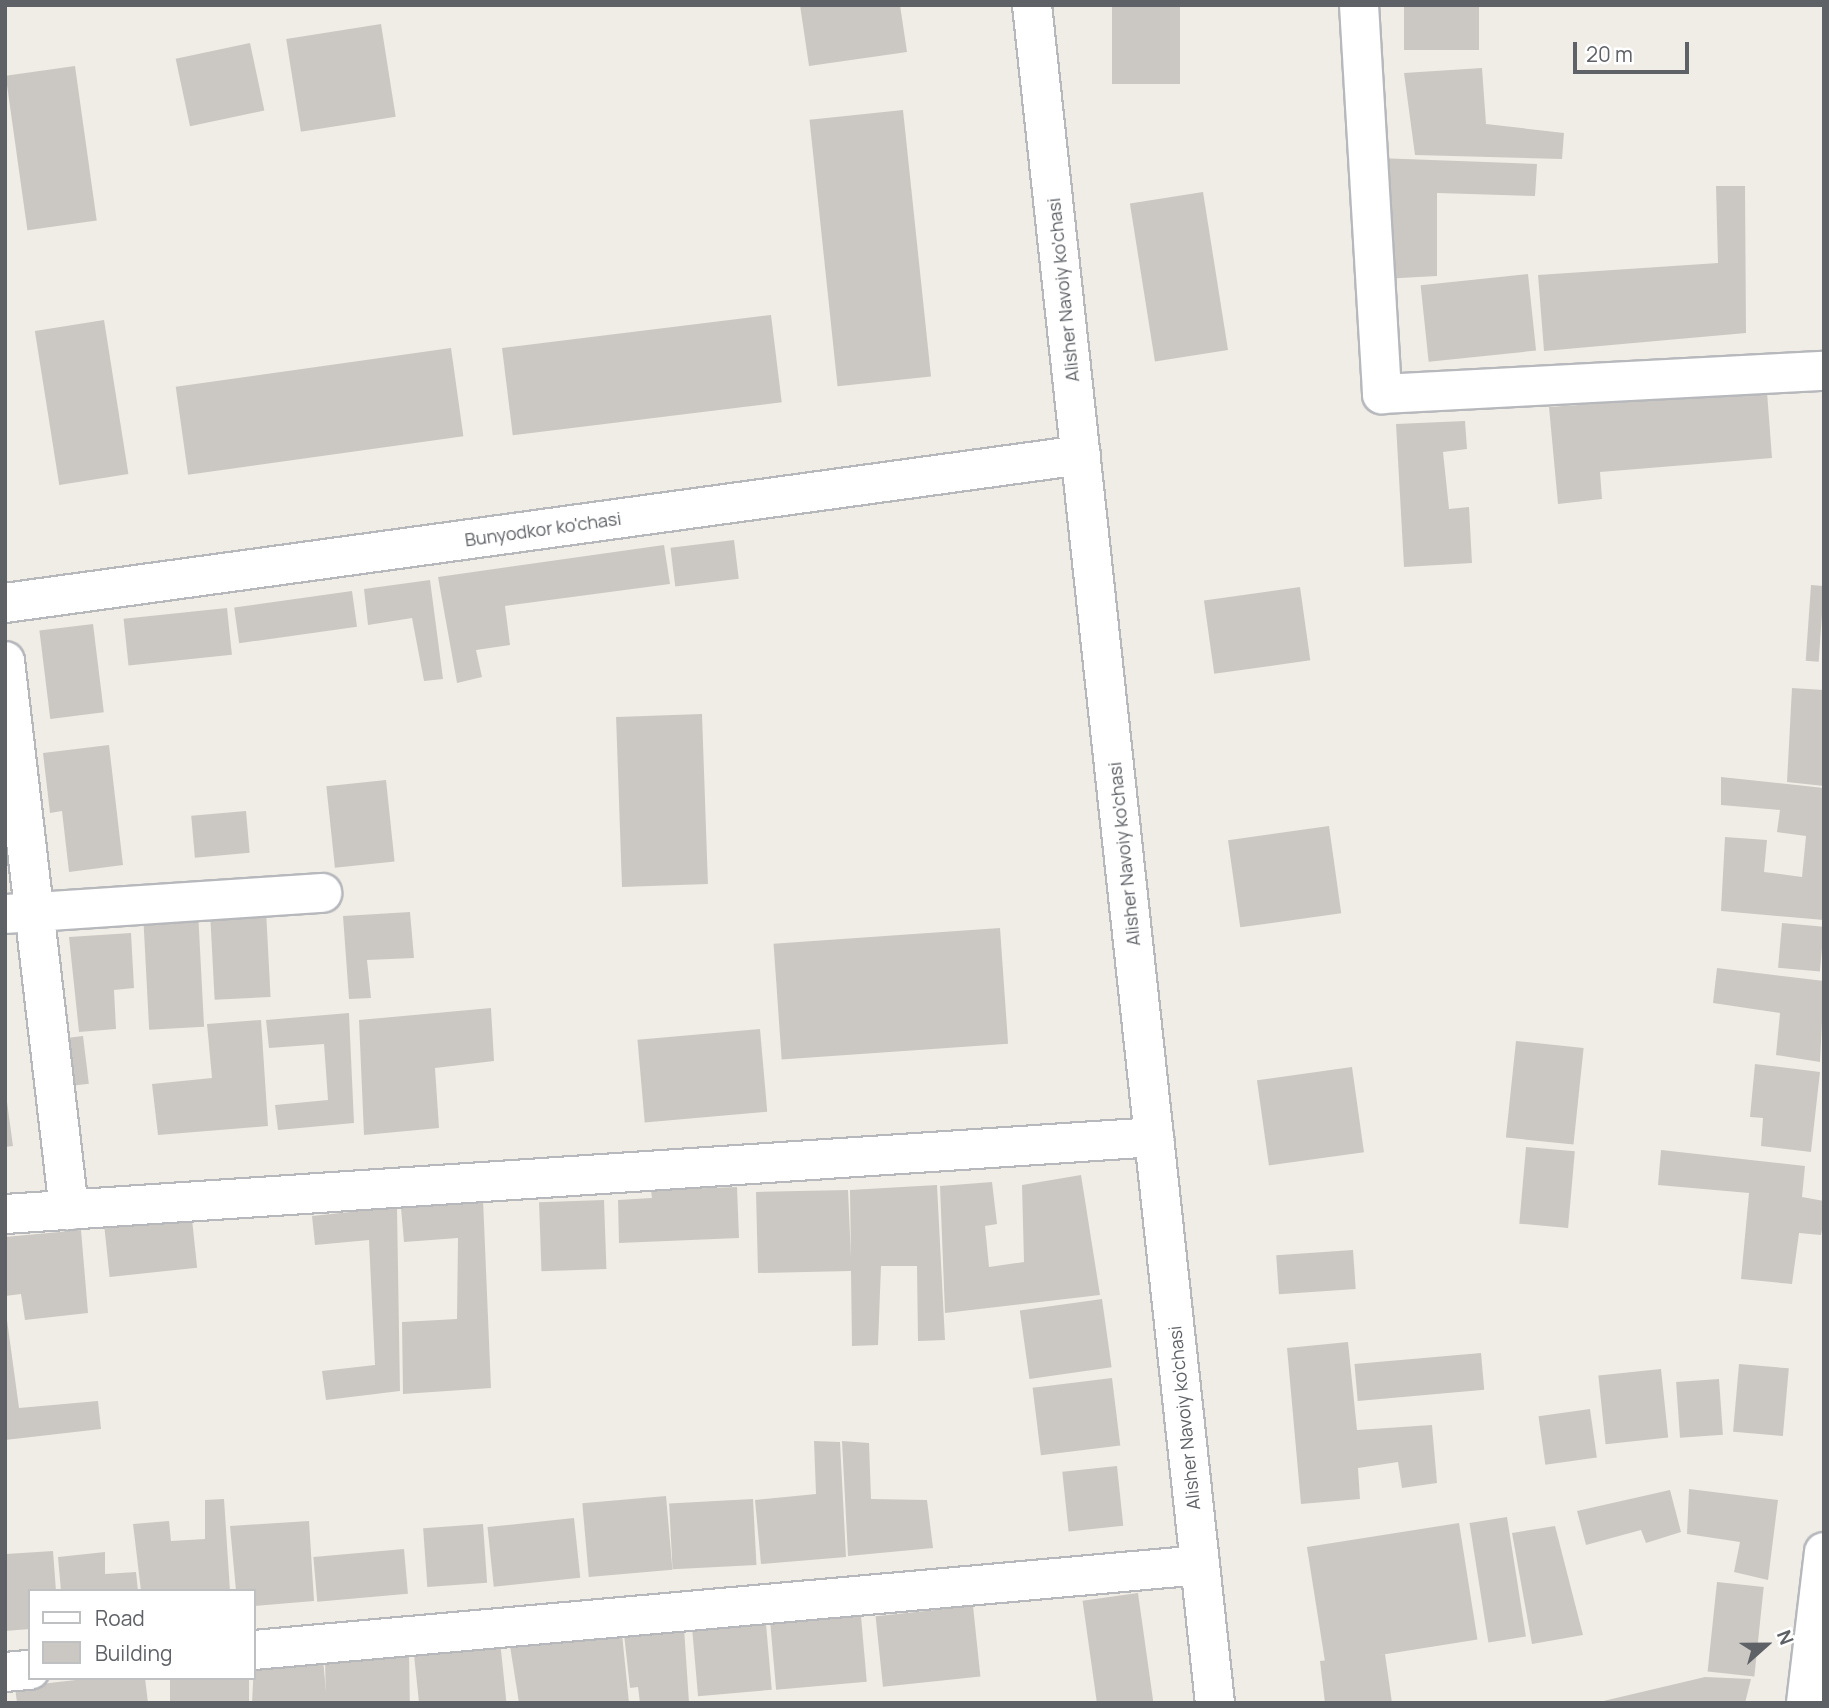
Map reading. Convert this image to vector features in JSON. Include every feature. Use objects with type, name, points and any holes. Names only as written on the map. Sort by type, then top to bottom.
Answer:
[{"type":"street","name":"Alisher Navoiy ko'chasi","points":[[1032,5],[1215,1703]]},
{"type":"street","points":[[1359,5],[1382,394],[1824,371]]},
{"type":"street","name":"Bunyodkor ko'chasi","points":[[5,603],[1081,455]]},
{"type":"street","points":[[5,660],[20,913],[69,1210]]},
{"type":"street","points":[[20,913],[322,893]]},
{"type":"street","points":[[5,1214],[1154,1137]]},
{"type":"street","points":[[1806,1703],[1824,1552]]},
{"type":"street","points":[[256,1650],[1200,1565]]},
{"type":"street","points":[[5,1672],[28,1670]]},
{"type":"building","points":[[800,5],[900,5],[907,52],[809,66]]},
{"type":"building","points":[[1112,5],[1180,5],[1180,84],[1112,84]]},
{"type":"building","points":[[1404,5],[1479,5],[1479,50],[1404,50]]},
{"type":"building","points":[[381,24],[396,117],[301,132],[286,39]]},
{"type":"building","points":[[250,43],[264,110],[190,126],[176,59]]},
{"type":"building","points":[[75,66],[97,220],[27,230],[6,76]]},
{"type":"building","points":[[1482,68],[1486,124],[1564,133],[1562,159],[1415,155],[1404,73]]},
{"type":"building","points":[[903,110],[931,377],[838,386],[810,120]]},
{"type":"building","points":[[1378,158],[1537,164],[1535,196],[1437,193],[1437,276],[1382,279]]},
{"type":"building","points":[[1716,186],[1745,186],[1746,333],[1544,351],[1538,275],[1718,263]]},
{"type":"building","points":[[1203,192],[1228,350],[1155,362],[1130,204]]},
{"type":"building","points":[[1528,274],[1536,351],[1429,362],[1421,285]]},
{"type":"building","points":[[771,315],[782,402],[513,435],[502,348]]},
{"type":"building","points":[[104,320],[128,474],[59,485],[35,331]]},
{"type":"building","points":[[451,348],[463,436],[188,475],[176,387]]},
{"type":"building","points":[[1767,392],[1772,458],[1600,472],[1602,499],[1558,504],[1549,407]]},
{"type":"building","points":[[1465,421],[1467,449],[1443,452],[1449,509],[1469,507],[1472,563],[1404,567],[1396,424]]},
{"type":"building","points":[[734,540],[739,579],[675,587],[670,548]]},
{"type":"building","points":[[664,545],[670,584],[505,606],[510,645],[476,650],[482,677],[457,683],[438,577]]},
{"type":"building","points":[[430,580],[443,679],[424,681],[412,618],[368,625],[364,589]]},
{"type":"building","points":[[1811,585],[1824,586],[1819,662],[1806,661]]},
{"type":"building","points":[[1300,587],[1310,660],[1214,674],[1204,600]]},
{"type":"building","points":[[352,591],[357,627],[239,643],[234,608]]},
{"type":"building","points":[[227,608],[232,655],[128,666],[124,619]]},
{"type":"building","points":[[93,624],[104,712],[50,719],[39,631]]},
{"type":"building","points":[[1792,688],[1824,690],[1824,786],[1787,782]]},
{"type":"building","points":[[702,714],[708,884],[622,887],[616,717]]},
{"type":"building","points":[[109,745],[123,865],[69,872],[62,811],[50,813],[43,753]]},
{"type":"building","points":[[1721,777],[1824,788],[1824,920],[1721,911],[1725,837],[1767,840],[1764,872],[1802,877],[1806,836],[1777,832],[1780,810],[1721,805]]},
{"type":"building","points":[[386,780],[395,862],[335,868],[326,786]]},
{"type":"building","points":[[246,811],[250,853],[195,858],[191,816]]},
{"type":"building","points":[[1329,826],[1341,913],[1240,927],[1228,840]]},
{"type":"building","points":[[266,910],[271,997],[215,1000],[210,913]]},
{"type":"building","points":[[198,911],[204,1027],[149,1030],[143,914]]},
{"type":"building","points":[[410,912],[414,958],[367,960],[371,998],[349,999],[343,916]]},
{"type":"building","points":[[1782,923],[1824,927],[1820,971],[1778,968]]},
{"type":"building","points":[[1000,928],[1008,1044],[782,1060],[774,944]]},
{"type":"building","points":[[131,933],[134,988],[114,990],[116,1029],[79,1032],[69,937]]},
{"type":"building","points":[[1717,968],[1824,981],[1820,1062],[1776,1055],[1780,1013],[1713,1003]]},
{"type":"building","points":[[491,1008],[494,1061],[435,1068],[439,1128],[364,1135],[359,1020]]},
{"type":"building","points":[[349,1013],[354,1123],[278,1130],[275,1105],[328,1100],[324,1044],[269,1048],[266,1020]]},
{"type":"building","points":[[261,1020],[268,1126],[158,1135],[152,1084],[212,1078],[207,1024]]},
{"type":"building","points":[[760,1029],[767,1112],[645,1122],[637,1040]]},
{"type":"building","points":[[83,1036],[89,1084],[64,1087],[58,1039]]},
{"type":"building","points":[[1516,1041],[1584,1048],[1573,1145],[1506,1137]]},
{"type":"building","points":[[1755,1064],[1820,1072],[1811,1152],[1761,1146],[1763,1118],[1750,1117]]},
{"type":"building","points":[[1352,1067],[1364,1152],[1269,1166],[1257,1080]]},
{"type":"building","points":[[5,1087],[13,1146],[5,1147]]},
{"type":"building","points":[[1526,1147],[1575,1151],[1568,1228],[1519,1224]]},
{"type":"building","points":[[1661,1150],[1805,1166],[1802,1197],[1824,1201],[1824,1219],[1821,1235],[1799,1233],[1792,1284],[1741,1279],[1749,1193],[1658,1185]]},
{"type":"building","points":[[1081,1175],[1100,1295],[945,1313],[940,1186],[992,1182],[997,1224],[985,1226],[989,1267],[1024,1262],[1022,1185]]},
{"type":"building","points":[[937,1185],[945,1340],[918,1341],[917,1266],[881,1266],[878,1345],[852,1346],[851,1271],[758,1273],[756,1192],[848,1190],[851,1258],[850,1190]]},
{"type":"building","points":[[737,1187],[739,1238],[619,1243],[618,1200],[652,1198],[651,1190]]},
{"type":"building","points":[[483,1199],[491,1388],[403,1394],[402,1322],[457,1319],[458,1238],[404,1242],[401,1208]]},
{"type":"building","points":[[604,1200],[606,1269],[541,1271],[539,1202]]},
{"type":"building","points":[[397,1207],[400,1391],[326,1400],[322,1371],[375,1365],[369,1240],[315,1245],[312,1216]]},
{"type":"building","points":[[192,1219],[197,1268],[110,1277],[104,1228]]},
{"type":"building","points":[[81,1230],[88,1313],[25,1320],[21,1294],[5,1296],[5,1237]]},
{"type":"building","points":[[1353,1250],[1356,1289],[1279,1294],[1276,1255]]},
{"type":"building","points":[[1102,1299],[1112,1367],[1029,1379],[1020,1311]]},
{"type":"building","points":[[7,1320],[19,1408],[98,1401],[101,1429],[5,1440]]},
{"type":"building","points":[[1348,1342],[1357,1430],[1432,1425],[1437,1483],[1402,1488],[1398,1462],[1358,1468],[1360,1499],[1301,1504],[1287,1348]]},
{"type":"building","points":[[1481,1353],[1484,1390],[1358,1401],[1354,1364]]},
{"type":"building","points":[[1739,1364],[1789,1368],[1783,1436],[1733,1432]]},
{"type":"building","points":[[1661,1369],[1668,1438],[1606,1444],[1598,1376]]},
{"type":"building","points":[[1112,1378],[1120,1445],[1041,1455],[1033,1388]]},
{"type":"building","points":[[1719,1379],[1723,1435],[1680,1438],[1676,1382]]},
{"type":"building","points":[[1590,1409],[1597,1458],[1545,1465],[1539,1416]]},
{"type":"building","points":[[814,1441],[840,1442],[846,1557],[761,1564],[755,1500],[816,1494]]},
{"type":"building","points":[[842,1441],[869,1443],[871,1499],[927,1500],[933,1548],[848,1556]]},
{"type":"building","points":[[1117,1466],[1123,1526],[1069,1531],[1062,1472]]},
{"type":"building","points":[[1689,1489],[1778,1500],[1768,1580],[1734,1572],[1740,1542],[1687,1534]]},
{"type":"building","points":[[1670,1490],[1681,1532],[1646,1543],[1641,1530],[1586,1545],[1577,1511]]},
{"type":"building","points":[[666,1496],[672,1570],[589,1577],[582,1503]]},
{"type":"building","points":[[224,1499],[230,1589],[141,1589],[133,1524],[169,1521],[171,1541],[205,1539],[205,1500]]},
{"type":"building","points":[[753,1499],[756,1565],[673,1569],[669,1503]]},
{"type":"building","points":[[1507,1517],[1526,1637],[1488,1642],[1469,1523]]},
{"type":"building","points":[[574,1518],[580,1578],[494,1587],[487,1527]]},
{"type":"building","points":[[309,1521],[314,1601],[256,1606],[256,1589],[236,1589],[230,1526]]},
{"type":"building","points":[[1459,1523],[1477,1640],[1325,1664],[1307,1547]]},
{"type":"building","points":[[483,1524],[487,1583],[427,1587],[423,1528]]},
{"type":"building","points":[[1555,1526],[1583,1635],[1532,1644],[1512,1533]]},
{"type":"building","points":[[404,1549],[408,1594],[317,1602],[313,1557]]},
{"type":"building","points":[[53,1551],[56,1589],[28,1589],[28,1629],[5,1631],[6,1554]]},
{"type":"building","points":[[105,1552],[105,1574],[136,1572],[138,1589],[61,1589],[58,1557]]},
{"type":"building","points":[[1717,1582],[1764,1587],[1754,1676],[1708,1672]]},
{"type":"building","points":[[1138,1593],[1153,1703],[1097,1703],[1083,1601]]},
{"type":"building","points":[[973,1606],[980,1677],[883,1687],[876,1616]]},
{"type":"building","points":[[861,1616],[867,1682],[776,1690],[770,1624]]},
{"type":"building","points":[[766,1624],[772,1690],[698,1696],[692,1630]]},
{"type":"building","points":[[684,1628],[689,1703],[640,1703],[638,1687],[630,1688],[624,1634]]},
{"type":"building","points":[[622,1634],[629,1703],[519,1703],[510,1646]]},
{"type":"building","points":[[500,1641],[506,1703],[419,1703],[413,1650]]},
{"type":"building","points":[[409,1653],[410,1703],[326,1703],[325,1654]]},
{"type":"building","points":[[1385,1654],[1392,1703],[1325,1703],[1320,1661]]},
{"type":"building","points":[[323,1659],[327,1703],[252,1703],[256,1664]]},
{"type":"building","points":[[1705,1677],[1751,1679],[1745,1703],[1595,1703]]},
{"type":"building","points":[[76,1680],[145,1680],[148,1703],[17,1703],[15,1687]]},
{"type":"building","points":[[170,1680],[249,1680],[249,1703],[170,1703]]}]
